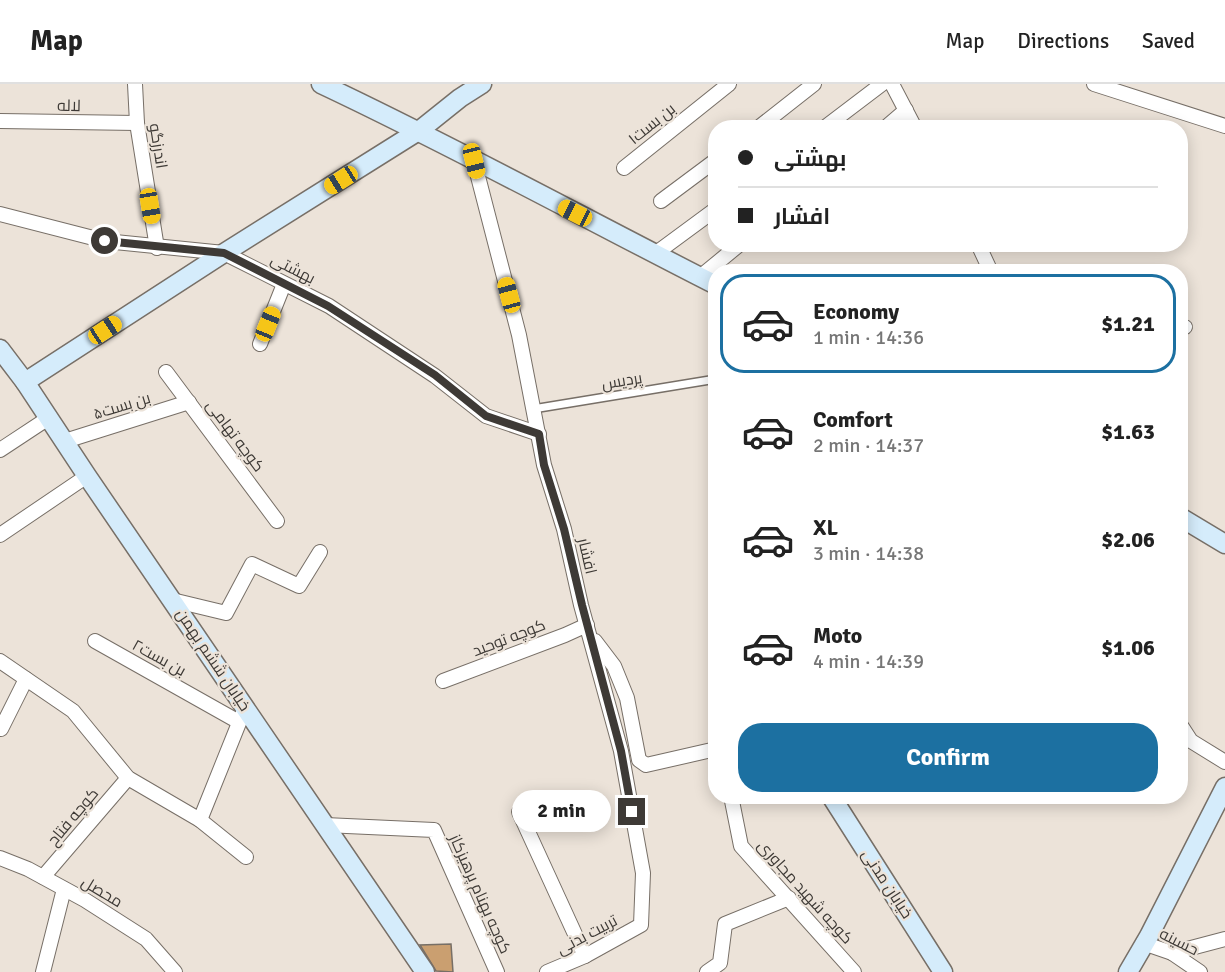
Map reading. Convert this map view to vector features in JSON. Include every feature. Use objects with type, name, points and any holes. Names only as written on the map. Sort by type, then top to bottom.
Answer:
[{"type":"street","name":"اندرزگو","points":[[135,84],[137,123],[157,248]]},
{"type":"street","points":[[321,84],[420,130],[474,161],[708,281]]},
{"type":"street","points":[[25,382],[420,130],[461,91],[482,84]]},
{"type":"street","name":"بن بست۱","points":[[624,168],[729,84]]},
{"type":"street","points":[[768,120],[814,84]]},
{"type":"street","points":[[835,120],[882,84]]},
{"type":"street","points":[[892,84],[911,120]]},
{"type":"street","points":[[1094,84],[1225,126]]},
{"type":"street","points":[[894,120],[906,110]]},
{"type":"street","name":"لاله","points":[[0,121],[137,123]]},
{"type":"street","name":"افشار","points":[[474,161],[519,335],[544,465],[564,529],[588,630],[621,751],[643,873],[641,925]]},
{"type":"street","points":[[661,201],[708,166]]},
{"type":"street","name":"بهشتی","points":[[0,214],[105,241],[224,253],[328,306],[435,375],[486,416],[539,434]]},
{"type":"street","points":[[655,254],[708,215]]},
{"type":"street","points":[[723,264],[733,252]]},
{"type":"street","points":[[260,344],[284,284]]},
{"type":"street","name":"خیابان ششم بهمن","points":[[0,349],[50,417],[87,476],[172,600],[242,715],[325,825],[425,972]]},
{"type":"street","name":"کوچه تهامی","points":[[166,372],[278,521]]},
{"type":"street","name":"بن بست۵","points":[[65,441],[189,402]]},
{"type":"street","points":[[0,450],[50,417]]},
{"type":"street","points":[[0,535],[87,476]]},
{"type":"street","points":[[1188,522],[1225,544]]},
{"type":"street","points":[[172,600],[226,613],[252,564],[299,586],[320,552]]},
{"type":"street","points":[[588,630],[614,666],[627,698],[639,759],[646,765],[708,751]]},
{"type":"street","name":"کوچه توحید","points":[[443,681],[565,635],[588,630]]},
{"type":"street","name":"بن بست۲","points":[[95,641],[242,715]]},
{"type":"street","points":[[0,661],[73,711],[128,778],[200,820],[246,857]]},
{"type":"street","points":[[1,729],[26,679]]},
{"type":"street","points":[[200,820],[242,715]]},
{"type":"street","points":[[1188,736],[1191,741],[1225,762]]},
{"type":"street","name":"کوچه فتاح","points":[[43,878],[128,778]]},
{"type":"street","points":[[1128,972],[1149,936],[1225,787]]},
{"type":"street","name":"کوچه شهید مجاوری","points":[[733,804],[741,846],[854,972]]},
{"type":"street","name":"خیابان مدنی","points":[[836,804],[943,972]]},
{"type":"street","points":[[519,812],[585,956]]},
{"type":"street","name":"کوچه بهنام پرهیزکاز","points":[[325,825],[434,830],[497,972]]},
{"type":"street","name":"محصل","points":[[0,857],[86,900],[146,939],[175,972]]},
{"type":"street","points":[[43,972],[64,889]]},
{"type":"street","points":[[707,972],[720,963],[725,924],[789,898]]},
{"type":"street","name":"تربیت بدنی","points":[[547,972],[585,956],[641,925]]},
{"type":"street","points":[[1172,953],[1225,939]]},
{"type":"street","name":"حسینه","points":[[1143,943],[1172,953],[1200,972]]},
{"type":"lane","name":"پردیس","points":[[534,409],[708,380]]},
{"type":"building","points":[[451,944],[453,972],[436,971],[420,945]]},
{"type":"route","points":[[105,241],[224,253],[328,306],[435,375],[486,416],[539,434],[544,465],[564,529],[621,751],[632,812]]}]
